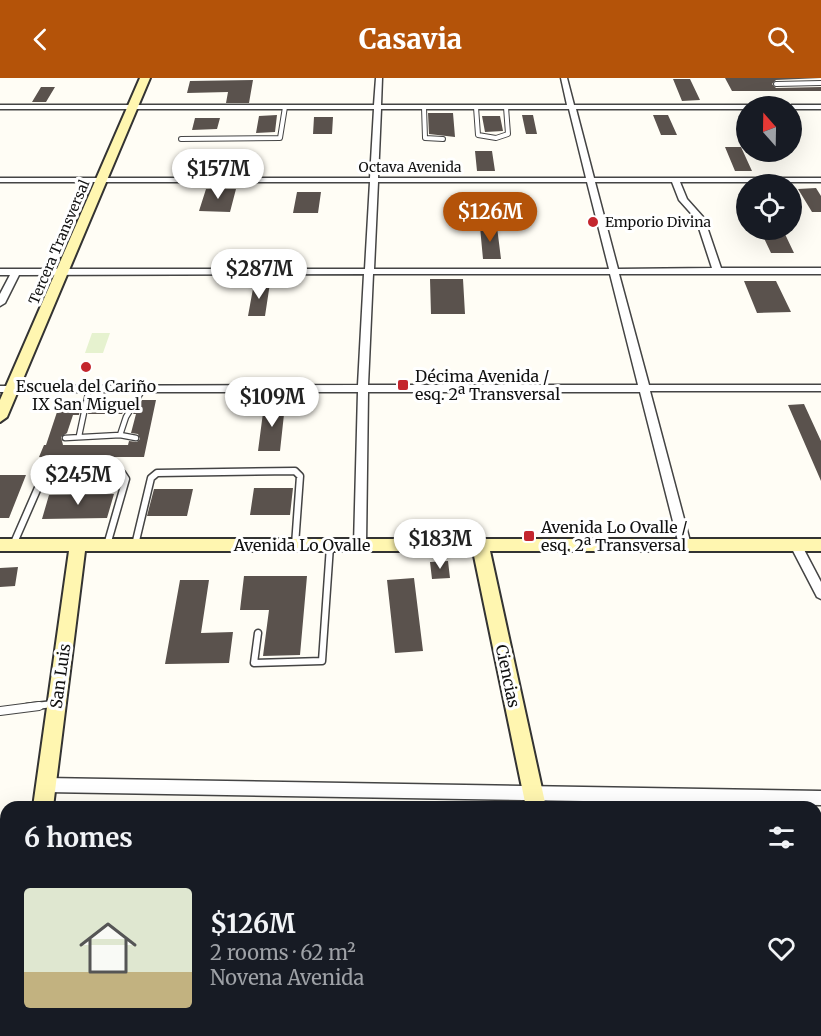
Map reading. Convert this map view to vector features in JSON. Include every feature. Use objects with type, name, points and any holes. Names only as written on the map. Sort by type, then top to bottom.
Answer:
[{"type":"street","name":"Tercera Transversal","points":[[0,417],[6,389],[63,272],[145,78]]},
{"type":"street","points":[[360,545],[363,389],[379,78]]},
{"type":"street","points":[[564,78],[685,545]]},
{"type":"street","points":[[0,107],[736,107]]},
{"type":"street","points":[[802,107],[821,107]]},
{"type":"street","name":"Octava Avenida","points":[[0,180],[821,180]]},
{"type":"street","points":[[675,180],[683,200],[700,218],[717,271]]},
{"type":"street","points":[[0,272],[821,271]]},
{"type":"street","points":[[0,303],[16,272]]},
{"type":"street","points":[[6,389],[821,388]]},
{"type":"street","name":"Avenida Lo Ovalle","points":[[6,545],[821,545]]},
{"type":"street","name":"San Luis","points":[[44,801],[78,545]]},
{"type":"street","name":"Ciencias","points":[[480,545],[535,800]]},
{"type":"street","points":[[796,545],[821,594]]},
{"type":"street","points":[[46,785],[535,800],[821,798]]},
{"type":"lane","points":[[776,84],[821,82]]},
{"type":"lane","points":[[181,139],[280,138],[285,107]]},
{"type":"lane","points":[[424,107],[425,138],[443,139]]},
{"type":"lane","points":[[476,107],[478,135],[496,138],[508,134],[506,107]]},
{"type":"lane","points":[[79,436],[88,389]]},
{"type":"lane","points":[[120,435],[126,417],[143,389]]},
{"type":"lane","points":[[65,438],[120,435],[136,438]]},
{"type":"lane","points":[[135,545],[151,478],[154,474],[295,471],[300,476],[295,545]]},
{"type":"lane","points":[[6,545],[44,474],[122,473],[126,479],[107,545]]},
{"type":"lane","points":[[258,633],[254,663],[322,661],[330,545]]},
{"type":"lane","points":[[0,711],[56,704]]},
{"type":"green space","points":[[92,333],[110,333],[103,353],[85,353]]},
{"type":"building","points":[[725,78],[821,78],[776,80],[772,84],[776,88],[821,87],[821,91],[732,91]]},
{"type":"building","points":[[673,79],[690,79],[700,100],[682,101]]},
{"type":"building","points":[[253,80],[249,103],[226,103],[228,92],[187,93],[190,81]]},
{"type":"building","points":[[41,87],[55,87],[46,102],[32,102]]},
{"type":"building","points":[[428,113],[453,113],[455,137],[429,134]]},
{"type":"building","points":[[277,115],[275,132],[256,133],[259,116]]},
{"type":"building","points":[[522,115],[533,115],[537,134],[526,134]]},
{"type":"building","points":[[653,115],[668,115],[677,135],[661,135]]},
{"type":"building","points":[[482,116],[500,116],[503,131],[485,132]]},
{"type":"building","points":[[314,117],[333,117],[332,134],[313,134]]},
{"type":"building","points":[[195,118],[220,118],[217,129],[192,130]]},
{"type":"building","points":[[725,147],[736,147],[736,162],[748,162],[752,171],[735,171]]},
{"type":"building","points":[[475,151],[492,151],[495,171],[477,171]]},
{"type":"building","points":[[816,188],[821,196],[821,212],[812,212],[802,196],[802,189]]},
{"type":"building","points":[[206,189],[236,189],[230,212],[199,211]]},
{"type":"building","points":[[297,192],[321,192],[318,213],[293,213]]},
{"type":"building","points":[[480,227],[497,227],[501,259],[483,259]]},
{"type":"building","points":[[765,240],[788,240],[794,253],[771,253]]},
{"type":"building","points":[[430,279],[463,279],[465,314],[431,314]]},
{"type":"building","points":[[744,281],[776,281],[791,312],[757,313]]},
{"type":"building","points":[[254,283],[270,283],[265,316],[248,316]]},
{"type":"building","points":[[142,400],[156,400],[144,457],[39,457],[46,445],[60,403],[81,403],[79,415],[73,415],[67,433],[61,437],[63,445],[128,445],[129,441],[137,442],[140,439],[138,434],[131,433],[136,414],[133,414]]},
{"type":"building","points":[[91,403],[129,403],[122,414],[88,414]]},
{"type":"building","points":[[804,404],[821,441],[821,481],[788,405]]},
{"type":"building","points":[[264,405],[285,405],[280,451],[258,451]]},
{"type":"building","points":[[0,475],[26,475],[9,518],[0,518]]},
{"type":"building","points":[[254,488],[293,488],[290,515],[250,515]]},
{"type":"building","points":[[154,489],[193,489],[187,516],[147,516]]},
{"type":"building","points":[[114,494],[107,518],[42,519],[49,495]]},
{"type":"building","points":[[448,561],[450,578],[432,579],[430,562]]},
{"type":"building","points":[[18,567],[15,586],[0,587],[0,568]]},
{"type":"building","points":[[244,576],[307,576],[300,655],[263,656],[269,610],[240,610]]},
{"type":"building","points":[[414,578],[423,651],[395,653],[387,580]]},
{"type":"building","points":[[180,580],[209,580],[201,633],[233,632],[229,663],[165,664]]},
{"type":"place","name":"Emporio Divina","points":[[593,222]]},
{"type":"place","name":"Escuela del Cariño IX San Miguel","points":[[86,367]]},
{"type":"place","name":"Décima Avenida / esq. 2ª Transversal","points":[[403,385]]},
{"type":"place","name":"Avenida Lo Ovalle / esq. 2ª Transversal","points":[[529,536]]}]
